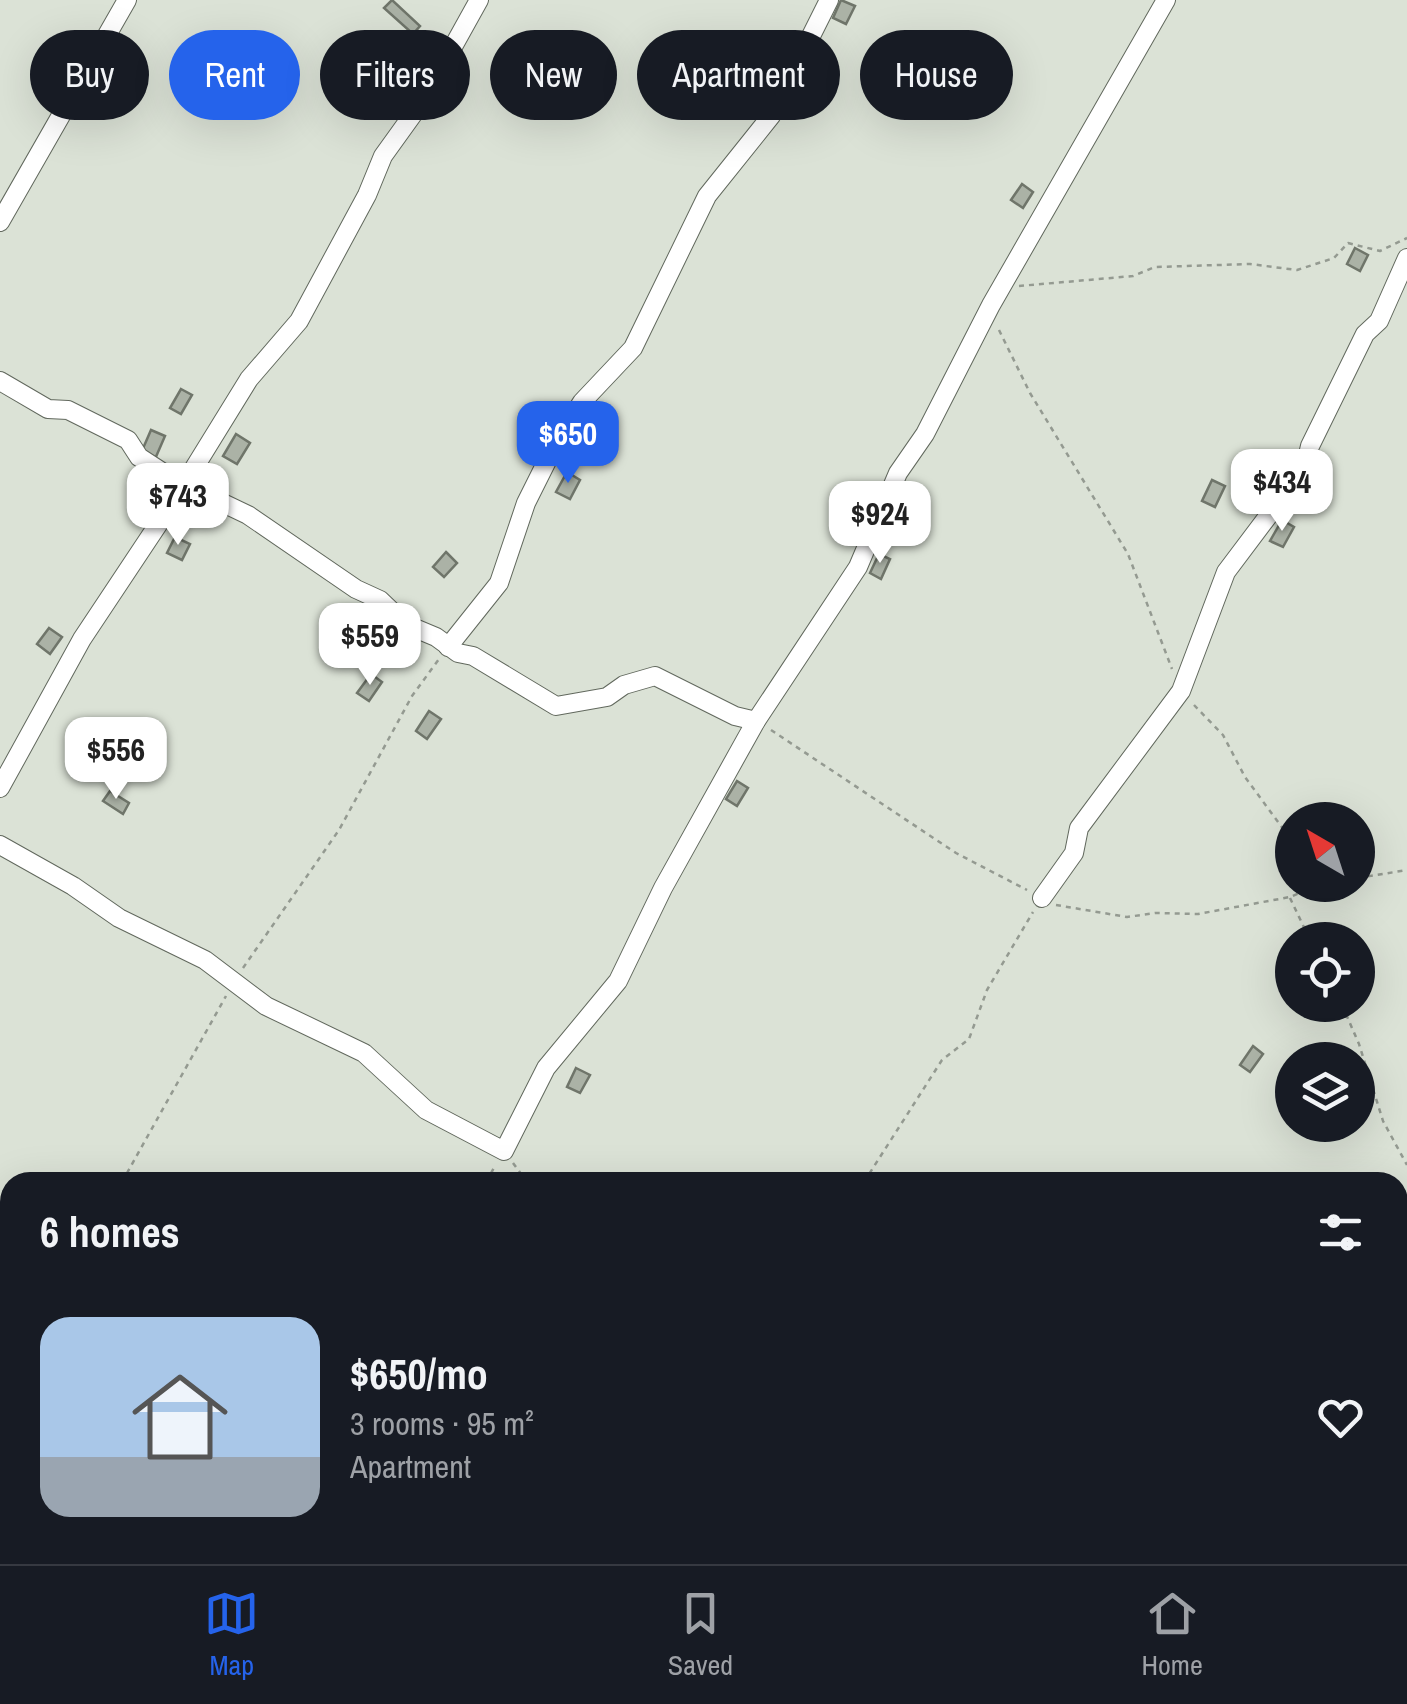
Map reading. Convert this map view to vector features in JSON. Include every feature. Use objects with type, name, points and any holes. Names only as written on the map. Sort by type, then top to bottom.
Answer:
[{"type":"street","points":[[0,222],[127,0]]},
{"type":"street","points":[[0,788],[82,640],[249,379],[298,321],[367,195],[383,156],[424,99],[479,0]]},
{"type":"street","points":[[448,646],[499,582],[526,503],[557,441],[582,402],[633,348],[707,196],[772,116],[829,0]]},
{"type":"street","points":[[0,845],[73,886],[119,918],[205,960],[266,1006],[364,1053],[426,1110],[504,1151],[546,1068],[618,982],[664,888],[756,720],[858,567],[898,474],[925,434],[1002,286],[1166,0]]},
{"type":"street","points":[[1042,898],[1074,853],[1080,828],[1181,691],[1226,572],[1305,467],[1310,446],[1365,334],[1379,321],[1407,258]]},
{"type":"street","points":[[0,381],[48,408],[68,410],[128,440],[150,464],[248,515],[356,590],[380,600],[405,624],[436,637],[458,654],[473,656],[556,706],[606,698],[624,685],[655,676],[736,716],[756,720]]},
{"type":"path","points":[[1002,286],[1046,286],[1133,276],[1155,267],[1250,264],[1297,270],[1334,258],[1348,243],[1380,251],[1407,238]]},
{"type":"path","points":[[992,305],[1000,333],[1030,393],[1128,554],[1181,691],[1223,735],[1245,777],[1275,817]]},
{"type":"path","points":[[128,1172],[234,982],[338,830],[412,696],[448,646]]},
{"type":"path","points":[[756,720],[956,853],[1061,907],[1126,918],[1155,913],[1198,914],[1275,900]]},
{"type":"path","points":[[1375,875],[1407,870]]},
{"type":"path","points":[[870,1172],[942,1060],[969,1039],[987,990],[1042,898]]},
{"type":"path","points":[[1350,1022],[1382,1121],[1407,1165]]},
{"type":"path","points":[[492,1172],[504,1151],[520,1172]]},
{"type":"building","points":[[392,0],[420,26],[409,30],[384,8]]},
{"type":"building","points":[[841,0],[855,6],[846,24],[833,18]]},
{"type":"building","points":[[1022,184],[1033,192],[1023,208],[1011,200]]},
{"type":"building","points":[[1355,248],[1368,255],[1360,271],[1347,264]]},
{"type":"building","points":[[181,389],[192,395],[181,414],[170,408]]},
{"type":"building","points":[[151,430],[165,436],[155,459],[141,453]]},
{"type":"building","points":[[236,434],[250,443],[237,464],[223,456]]},
{"type":"building","points":[[567,472],[580,480],[570,499],[556,492]]},
{"type":"building","points":[[1212,480],[1225,486],[1215,507],[1202,501]]},
{"type":"building","points":[[1282,520],[1294,527],[1283,547],[1270,541]]},
{"type":"building","points":[[175,537],[190,544],[182,560],[167,553]]},
{"type":"building","points":[[446,552],[457,563],[444,577],[433,567]]},
{"type":"building","points":[[879,554],[890,559],[881,579],[870,573]]},
{"type":"building","points":[[49,628],[62,637],[50,654],[37,644]]},
{"type":"building","points":[[371,674],[382,682],[369,701],[357,693]]},
{"type":"building","points":[[429,711],[441,719],[427,739],[416,731]]},
{"type":"building","points":[[737,781],[748,788],[737,806],[726,799]]},
{"type":"building","points":[[110,791],[129,803],[123,814],[103,801]]},
{"type":"building","points":[[1253,1046],[1263,1054],[1250,1072],[1240,1065]]},
{"type":"building","points":[[576,1068],[590,1075],[580,1093],[567,1087]]}]
